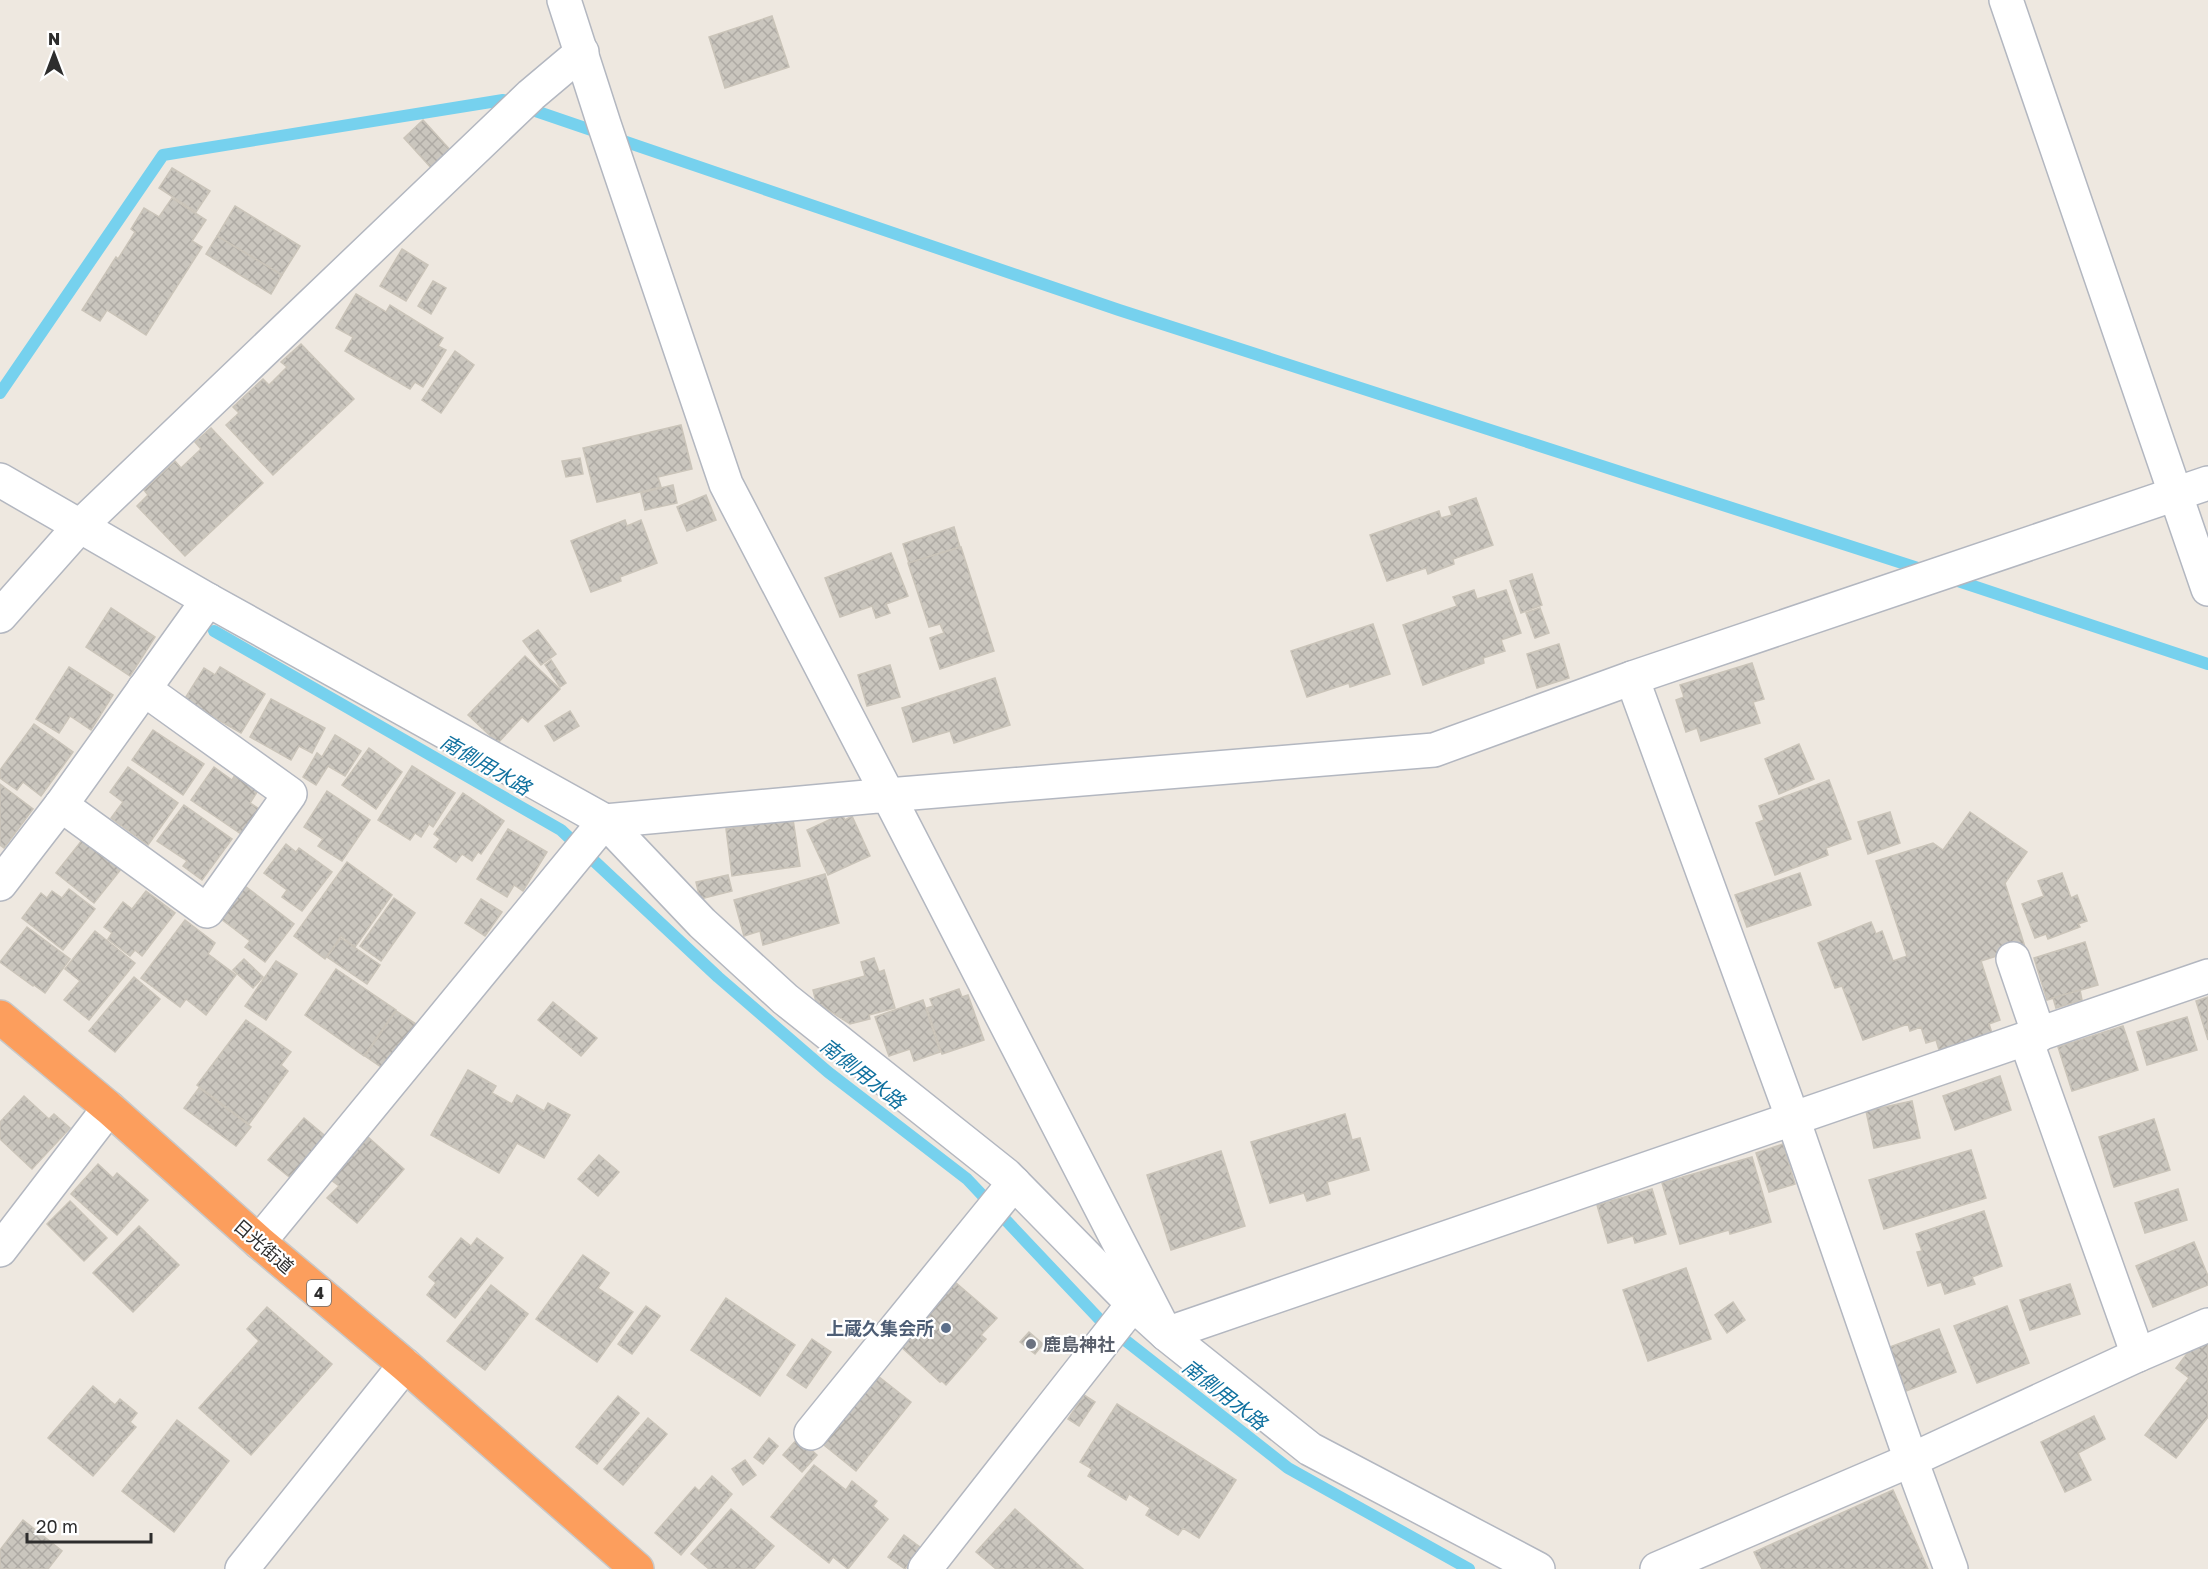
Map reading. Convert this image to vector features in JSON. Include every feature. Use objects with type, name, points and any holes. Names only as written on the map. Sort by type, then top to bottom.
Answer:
[{"type":"highway","name":"日光街道","points":[[0,1017],[109,1108],[259,1242],[405,1365],[637,1569]]},
{"type":"street","points":[[564,0],[726,484],[1166,1334]]},
{"type":"street","points":[[2006,0],[2208,589]]},
{"type":"street","points":[[0,616],[79,527],[531,95],[582,52]]},
{"type":"street","points":[[0,480],[598,829],[785,999],[1010,1189],[1126,1312],[1166,1334],[1310,1449],[1538,1569]]},
{"type":"street","points":[[259,1242],[598,829],[888,795],[1434,750],[1632,678],[2208,483]]},
{"type":"street","points":[[0,884],[61,805],[208,600]]},
{"type":"street","points":[[1632,678],[1793,1119],[1951,1569]]},
{"type":"street","points":[[61,805],[207,911],[290,794],[144,689]]},
{"type":"street","points":[[2013,959],[2032,1038],[2138,1355]]},
{"type":"street","points":[[1166,1334],[2208,976]]},
{"type":"street","points":[[0,1250],[109,1108]]},
{"type":"street","points":[[811,1433],[1010,1189]]},
{"type":"street","points":[[925,1569],[1126,1312]]},
{"type":"street","points":[[1657,1569],[1911,1460],[2208,1325]]},
{"type":"street","points":[[242,1569],[405,1365]]},
{"type":"building","points":[[772,16],[789,67],[725,88],[709,37]]},
{"type":"building","points":[[423,120],[452,152],[433,170],[404,138]]},
{"type":"building","points":[[172,168],[210,191],[196,212],[159,188]]},
{"type":"building","points":[[172,198],[206,220],[192,241],[202,247],[146,335],[107,310],[100,321],[82,310],[135,232],[131,229],[144,208],[159,217]]},
{"type":"building","points":[[235,206],[300,246],[282,275],[217,236]]},
{"type":"building","points":[[217,236],[282,275],[271,294],[206,254]]},
{"type":"building","points":[[402,249],[428,265],[406,301],[380,286]]},
{"type":"building","points":[[433,281],[446,288],[431,314],[418,306]]},
{"type":"building","points":[[356,294],[386,312],[390,305],[443,338],[438,346],[446,350],[423,387],[415,382],[410,389],[345,351],[353,337],[336,328]]},
{"type":"building","points":[[301,344],[354,399],[273,475],[226,425],[239,413],[233,407],[263,379],[269,385],[287,367],[281,362]]},
{"type":"building","points":[[455,351],[474,365],[441,413],[422,400]]},
{"type":"building","points":[[681,425],[692,469],[658,477],[661,487],[597,502],[583,448]]},
{"type":"building","points":[[211,428],[263,483],[185,556],[137,506],[148,495],[144,490],[175,461],[181,468],[201,449],[195,442]]},
{"type":"building","points":[[580,458],[583,474],[566,477],[562,461]]},
{"type":"building","points":[[673,485],[677,503],[645,510],[641,493]]},
{"type":"building","points":[[706,495],[716,520],[687,531],[677,507]]},
{"type":"building","points":[[1476,498],[1493,545],[1453,559],[1454,564],[1428,574],[1426,568],[1387,581],[1370,535],[1439,511],[1441,518],[1452,515],[1449,507]]},
{"type":"building","points":[[625,520],[627,526],[641,520],[657,563],[620,577],[621,581],[591,592],[571,541]]},
{"type":"building","points":[[954,527],[960,547],[909,563],[903,544]]},
{"type":"building","points":[[961,547],[994,651],[940,669],[930,638],[944,633],[940,624],[929,627],[908,563]]},
{"type":"building","points":[[891,553],[908,596],[886,604],[890,613],[876,618],[872,606],[840,617],[825,578]]},
{"type":"building","points":[[1532,574],[1542,605],[1521,613],[1510,581]]},
{"type":"building","points":[[1474,590],[1477,599],[1506,590],[1521,633],[1501,640],[1505,651],[1483,658],[1484,663],[1423,685],[1403,625],[1457,606],[1453,597]]},
{"type":"building","points":[[111,608],[155,637],[130,676],[86,647]]},
{"type":"building","points":[[1540,608],[1549,633],[1535,638],[1526,613]]},
{"type":"building","points":[[1373,624],[1390,674],[1350,687],[1349,683],[1307,697],[1291,651]]},
{"type":"building","points":[[538,630],[556,654],[541,665],[523,641]]},
{"type":"building","points":[[1559,644],[1569,678],[1537,688],[1527,654]]},
{"type":"building","points":[[525,656],[560,689],[528,722],[522,717],[498,743],[468,715]]},
{"type":"building","points":[[551,660],[566,683],[560,687],[545,665]]},
{"type":"building","points":[[1752,663],[1764,699],[1753,702],[1760,723],[1701,741],[1697,728],[1686,732],[1676,700],[1684,697],[1680,685]]},
{"type":"building","points":[[890,665],[900,697],[867,706],[858,675]]},
{"type":"building","points":[[69,667],[113,695],[91,730],[70,716],[59,733],[36,719]]},
{"type":"building","points":[[220,667],[265,694],[241,733],[184,700],[204,668],[215,675]]},
{"type":"building","points":[[995,678],[1010,725],[954,743],[950,731],[913,742],[902,708]]},
{"type":"building","points":[[271,699],[325,728],[312,753],[299,746],[291,760],[250,737]]},
{"type":"building","points":[[570,711],[579,726],[554,741],[545,726]]},
{"type":"building","points":[[34,724],[73,752],[41,796],[23,782],[17,790],[0,778],[0,770]]},
{"type":"building","points":[[153,730],[204,764],[183,795],[132,760]]},
{"type":"building","points":[[335,735],[361,751],[345,776],[328,766],[316,785],[303,777],[317,753],[322,757]]},
{"type":"building","points":[[1799,744],[1814,779],[1779,794],[1765,759]]},
{"type":"building","points":[[369,748],[402,772],[376,809],[342,785]]},
{"type":"building","points":[[412,766],[455,793],[433,827],[429,824],[421,837],[415,833],[410,840],[378,820]]},
{"type":"building","points":[[128,767],[178,803],[148,845],[111,818],[123,802],[110,792]]},
{"type":"building","points":[[214,767],[232,780],[236,773],[259,789],[250,803],[261,810],[244,836],[191,800]]},
{"type":"building","points":[[1829,780],[1851,839],[1826,848],[1828,855],[1775,875],[1756,823],[1764,820],[1759,806]]},
{"type":"building","points":[[0,784],[33,809],[4,848],[0,845]]},
{"type":"building","points":[[327,791],[370,820],[342,861],[318,846],[323,839],[304,827]]},
{"type":"building","points":[[463,793],[504,821],[481,854],[478,852],[472,861],[462,854],[456,862],[434,847],[440,839],[434,834]]},
{"type":"building","points":[[184,805],[232,839],[202,880],[183,866],[187,861],[157,841]]},
{"type":"building","points":[[1890,812],[1900,843],[1868,854],[1858,822]]},
{"type":"building","points":[[1970,812],[2027,852],[2005,883],[2025,947],[1981,961],[2000,1020],[1989,1024],[1993,1036],[1940,1053],[1936,1040],[1926,1043],[1921,1027],[1910,1031],[1908,1024],[1863,1040],[1842,986],[1835,988],[1818,943],[1871,922],[1876,934],[1882,931],[1893,961],[1907,956],[1876,861],[1933,843],[1943,850]]},
{"type":"building","points":[[842,814],[845,820],[852,816],[870,856],[828,875],[807,830]]},
{"type":"building","points":[[793,819],[800,866],[732,876],[726,829]]},
{"type":"building","points":[[508,829],[547,852],[523,891],[514,885],[507,897],[477,879]]},
{"type":"building","points":[[83,839],[121,869],[94,903],[56,873]]},
{"type":"building","points":[[286,844],[296,852],[299,848],[332,872],[302,911],[282,897],[287,890],[264,873]]},
{"type":"building","points":[[347,862],[392,895],[355,947],[341,936],[325,959],[294,936]]},
{"type":"building","points":[[1800,873],[1811,905],[1747,927],[1735,895]]},
{"type":"building","points":[[2062,873],[2071,898],[2077,895],[2087,921],[2078,924],[2080,927],[2048,939],[2046,934],[2035,938],[2022,904],[2044,896],[2038,881]]},
{"type":"building","points":[[825,874],[839,923],[763,945],[760,931],[744,936],[734,900]]},
{"type":"building","points":[[728,875],[732,891],[700,899],[696,882]]},
{"type":"building","points":[[245,886],[294,924],[265,962],[245,947],[250,941],[220,918]]},
{"type":"building","points":[[69,889],[95,909],[63,950],[22,918],[41,893],[47,898],[52,891],[62,898]]},
{"type":"building","points":[[146,891],[175,913],[142,956],[135,950],[130,956],[108,939],[112,933],[104,927],[123,902],[132,909]]},
{"type":"building","points":[[394,898],[415,913],[381,961],[360,946]]},
{"type":"building","points":[[481,899],[502,912],[485,936],[465,923]]},
{"type":"building","points":[[185,920],[215,943],[208,954],[236,975],[206,1015],[186,999],[180,1007],[141,978]]},
{"type":"building","points":[[27,927],[70,959],[45,993],[0,962]]},
{"type":"building","points":[[95,931],[135,963],[89,1020],[64,1000],[80,981],[65,969]]},
{"type":"building","points":[[341,938],[380,965],[367,984],[327,957]]},
{"type":"building","points":[[2085,942],[2098,985],[2047,1000],[2034,958]]},
{"type":"building","points":[[874,958],[879,972],[884,970],[895,1008],[869,1015],[870,1019],[850,1024],[816,1002],[813,990],[865,976],[861,962]]},
{"type":"building","points":[[244,959],[263,977],[253,988],[233,970]]},
{"type":"building","points":[[276,961],[297,974],[266,1020],[245,1006]]},
{"type":"building","points":[[336,969],[396,1010],[364,1056],[305,1015]]},
{"type":"building","points":[[134,977],[160,999],[115,1052],[89,1031]]},
{"type":"building","points":[[959,989],[962,997],[968,995],[984,1040],[942,1054],[927,1008],[933,1006],[930,999]]},
{"type":"building","points":[[2080,990],[2082,1000],[2056,1008],[2053,998]]},
{"type":"building","points":[[2208,997],[2208,1040],[2196,1001]]},
{"type":"building","points":[[923,1000],[940,1052],[914,1061],[910,1049],[889,1056],[875,1017]]},
{"type":"building","points":[[553,1002],[597,1038],[581,1056],[538,1020]]},
{"type":"building","points":[[396,1011],[416,1024],[384,1069],[365,1056]]},
{"type":"building","points":[[2187,1017],[2197,1050],[2147,1065],[2137,1032]]},
{"type":"building","points":[[246,1020],[291,1052],[281,1065],[288,1071],[249,1124],[197,1085]]},
{"type":"building","points":[[2123,1026],[2138,1070],[2072,1091],[2058,1047]]},
{"type":"building","points":[[468,1070],[496,1086],[492,1093],[512,1104],[517,1095],[544,1111],[548,1103],[570,1115],[544,1158],[517,1143],[499,1173],[431,1135]]},
{"type":"building","points":[[2000,1076],[2011,1110],[1955,1130],[1943,1096]]},
{"type":"building","points":[[199,1088],[251,1127],[236,1146],[184,1108]]},
{"type":"building","points":[[24,1096],[49,1119],[54,1114],[70,1128],[32,1169],[0,1139],[0,1122]]},
{"type":"building","points":[[1912,1101],[1920,1138],[1874,1148],[1866,1111]]},
{"type":"building","points":[[1345,1114],[1352,1140],[1360,1138],[1369,1170],[1327,1182],[1330,1194],[1307,1201],[1304,1193],[1270,1203],[1251,1142]]},
{"type":"building","points":[[304,1118],[329,1139],[293,1180],[268,1160]]},
{"type":"building","points":[[2154,1119],[2170,1170],[2114,1187],[2099,1137]]},
{"type":"building","points":[[368,1137],[404,1169],[357,1223],[327,1198],[339,1186],[331,1180]]},
{"type":"building","points":[[1783,1144],[1795,1184],[1769,1192],[1756,1153]]},
{"type":"building","points":[[1971,1150],[1986,1198],[1884,1229],[1869,1180]]},
{"type":"building","points":[[1221,1151],[1245,1226],[1171,1250],[1147,1175]]},
{"type":"building","points":[[599,1155],[619,1172],[598,1196],[578,1179]]},
{"type":"building","points":[[1752,1157],[1771,1222],[1730,1234],[1729,1230],[1680,1244],[1662,1183]]},
{"type":"building","points":[[98,1164],[113,1178],[117,1173],[148,1200],[117,1235],[71,1194]]},
{"type":"building","points":[[1652,1189],[1666,1234],[1635,1243],[1633,1236],[1608,1243],[1597,1205]]},
{"type":"building","points":[[2178,1189],[2187,1220],[2145,1233],[2135,1203]]},
{"type":"building","points":[[70,1201],[107,1238],[84,1261],[47,1224]]},
{"type":"building","points":[[1984,1211],[2002,1266],[1972,1277],[1975,1284],[1945,1294],[1941,1282],[1928,1286],[1917,1252],[1922,1251],[1916,1234]]},
{"type":"building","points":[[139,1226],[179,1265],[133,1312],[93,1273]]},
{"type":"building","points":[[461,1238],[471,1246],[477,1238],[503,1258],[455,1318],[427,1295],[436,1283],[429,1277]]},
{"type":"building","points":[[2194,1242],[2208,1276],[2208,1285],[2153,1307],[2136,1266]]},
{"type":"building","points":[[583,1255],[609,1273],[598,1288],[633,1312],[597,1362],[536,1319]]},
{"type":"building","points":[[1686,1268],[1711,1339],[1648,1361],[1623,1290]]},
{"type":"building","points":[[955,1282],[997,1318],[981,1335],[986,1339],[946,1385],[899,1345]]},
{"type":"building","points":[[2070,1284],[2080,1314],[2030,1330],[2020,1300]]},
{"type":"building","points":[[491,1285],[528,1314],[485,1370],[447,1341]]},
{"type":"building","points":[[726,1298],[795,1345],[760,1396],[691,1350]]},
{"type":"building","points":[[1733,1302],[1745,1320],[1727,1333],[1715,1315]]},
{"type":"building","points":[[646,1306],[660,1316],[632,1354],[618,1344]]},
{"type":"building","points":[[2007,1306],[2029,1363],[1977,1383],[1954,1326]]},
{"type":"building","points":[[267,1307],[332,1364],[251,1455],[199,1408],[259,1341],[247,1329]]},
{"type":"building","points":[[1939,1329],[1956,1372],[1906,1391],[1890,1347]]},
{"type":"building","points":[[2205,1330],[2208,1332],[2208,1417],[2176,1458],[2145,1435],[2189,1378],[2176,1368]]},
{"type":"building","points":[[1029,1332],[1043,1344],[1035,1354],[1020,1342]]},
{"type":"building","points":[[812,1339],[831,1352],[806,1388],[787,1375]]},
{"type":"building","points":[[869,1369],[911,1402],[856,1471],[814,1437]]},
{"type":"building","points":[[93,1386],[115,1405],[120,1399],[137,1413],[130,1422],[136,1427],[93,1476],[48,1438]]},
{"type":"building","points":[[1084,1395],[1095,1402],[1079,1426],[1068,1419]]},
{"type":"building","points":[[618,1396],[639,1413],[597,1464],[576,1447]]},
{"type":"building","points":[[1117,1404],[1236,1480],[1199,1538],[1183,1528],[1178,1535],[1146,1515],[1150,1508],[1129,1494],[1126,1500],[1088,1476],[1092,1469],[1080,1462]]},
{"type":"building","points":[[2094,1416],[2105,1439],[2078,1453],[2091,1480],[2065,1492],[2041,1442]]},
{"type":"building","points":[[648,1418],[667,1434],[623,1485],[604,1469]]},
{"type":"building","points":[[177,1420],[229,1461],[174,1532],[122,1491]]},
{"type":"building","points":[[769,1438],[778,1446],[763,1464],[754,1457]]},
{"type":"building","points":[[798,1438],[817,1455],[802,1472],[783,1455]]},
{"type":"building","points":[[745,1460],[756,1475],[743,1485],[732,1469]]},
{"type":"building","points":[[814,1465],[846,1490],[852,1481],[877,1501],[873,1506],[888,1519],[848,1569],[833,1557],[829,1563],[771,1517]]},
{"type":"building","points":[[712,1476],[732,1494],[681,1555],[655,1533],[695,1487],[699,1491]]},
{"type":"building","points":[[1893,1490],[1928,1569],[1762,1569],[1754,1552]]},
{"type":"building","points":[[731,1509],[774,1546],[754,1569],[709,1569],[691,1554]]},
{"type":"building","points":[[1015,1509],[1083,1569],[996,1569],[976,1552]]},
{"type":"building","points":[[23,1520],[62,1551],[48,1569],[0,1569],[0,1550]]},
{"type":"building","points":[[904,1535],[921,1548],[905,1569],[888,1557]]},
{"type":"waterway","points":[[0,393],[163,155],[503,100],[1119,310],[1927,571]]},
{"type":"waterway","points":[[1949,578],[2208,664]]},
{"type":"waterway","name":"南側用水路","points":[[214,631],[561,830],[718,977],[828,1072],[967,1179],[1102,1322],[1288,1468],[1469,1569]]},
{"type":"place","name":"上蔵久集会所","points":[[946,1328]]},
{"type":"place","name":"鹿島神社","points":[[1031,1344]]}]
